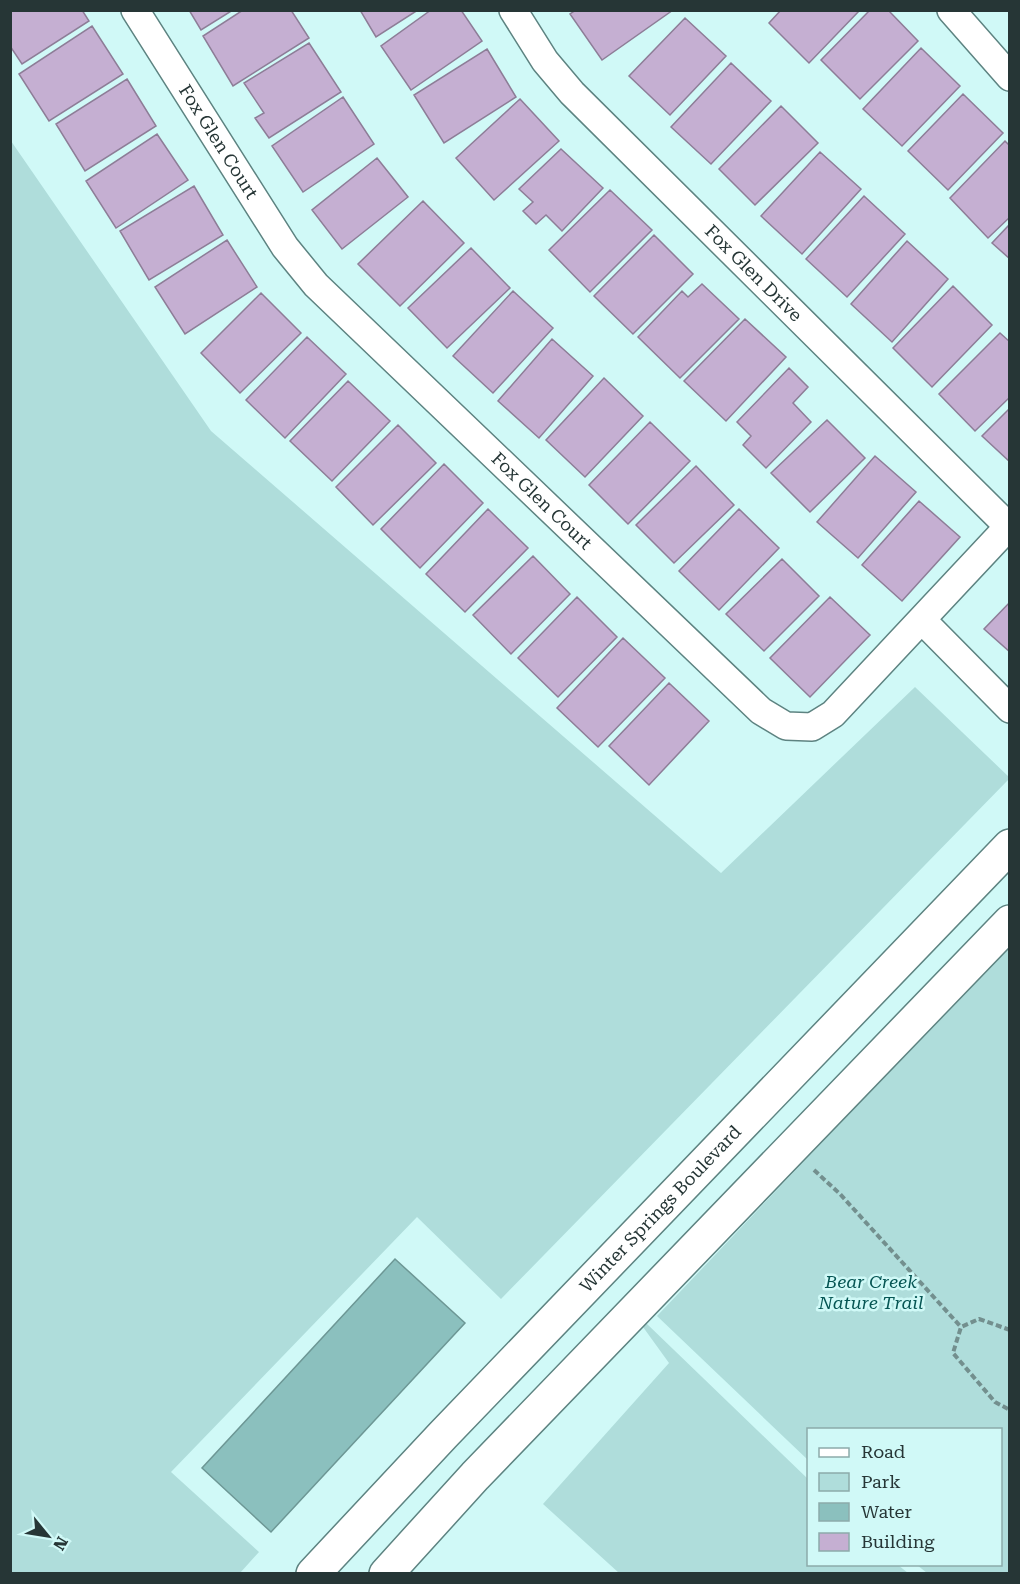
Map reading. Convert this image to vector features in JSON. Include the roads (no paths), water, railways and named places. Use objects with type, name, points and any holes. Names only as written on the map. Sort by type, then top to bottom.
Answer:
[{"type":"street","name":"Fox Glen Court","points":[[135,10],[285,247],[316,285],[761,711],[786,726],[812,727],[833,714],[1009,526]]},
{"type":"street","name":"Fox Glen Drive","points":[[513,10],[545,61],[572,93],[1009,526]]},
{"type":"street","points":[[951,10],[1010,77]]},
{"type":"street","points":[[922,620],[1010,709]]},
{"type":"street","name":"Winter Springs Boulevard","points":[[313,1574],[442,1435],[1010,846]]},
{"type":"street","points":[[386,1574],[492,1459],[1010,922]]},
{"type":"water","points":[[395,1259],[465,1323],[271,1532],[202,1468]]},
{"type":"park label","name":"Bear Creek Nature Trail","points":[[871,1292]]}]
